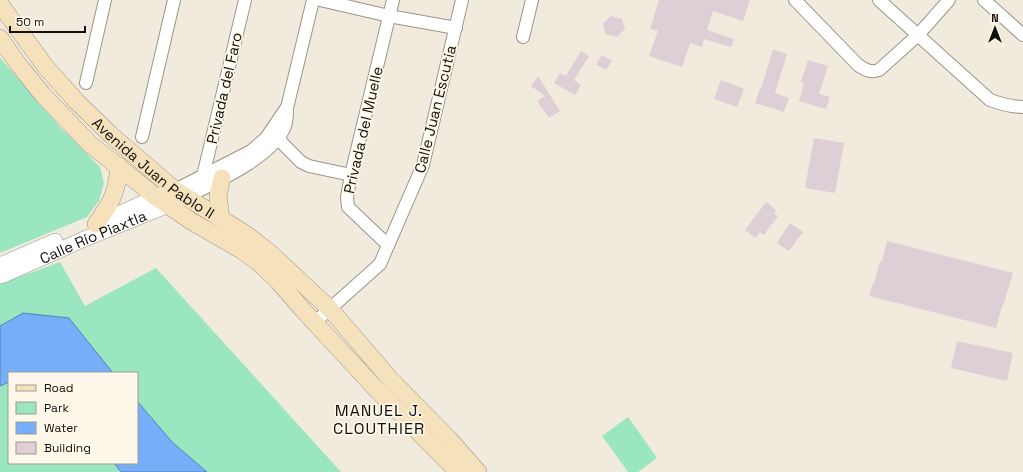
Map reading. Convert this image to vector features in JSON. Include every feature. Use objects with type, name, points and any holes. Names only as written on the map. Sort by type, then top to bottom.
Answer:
[{"type":"main road","name":"Avenida Juan Pablo II","points":[[0,4],[45,66],[76,101],[111,135],[140,161],[181,193],[258,242],[330,309],[391,380],[410,411],[458,472]]},
{"type":"main road","name":"Avenida Juan Pablo II","points":[[0,38],[18,64],[43,95],[90,144],[162,201],[191,221],[241,250],[258,262],[278,281],[377,390],[410,411],[460,451],[478,472]]},
{"type":"main road","points":[[96,224],[107,208],[114,194],[118,180],[118,166]]},
{"type":"main road","points":[[221,219],[218,210],[218,196],[222,178]]},
{"type":"street","points":[[86,83],[105,0]]},
{"type":"street","points":[[142,137],[174,0]]},
{"type":"street","name":"Privada del Faro","points":[[203,176],[245,0]]},
{"type":"street","points":[[181,193],[222,178],[258,157],[278,139],[285,126],[287,108],[313,0]]},
{"type":"street","points":[[320,0],[389,16],[456,28]]},
{"type":"street","name":"Privada del Muelle","points":[[388,245],[348,207],[347,197],[393,0]]},
{"type":"street","name":"Calle Juan Escutia","points":[[330,309],[380,264],[423,165],[462,0]]},
{"type":"street","points":[[523,37],[532,0]]},
{"type":"street","points":[[795,0],[858,65],[864,69],[874,72],[879,70],[918,35],[950,0]]},
{"type":"street","points":[[878,0],[990,100],[1003,105],[1023,107]]},
{"type":"street","points":[[984,0],[1023,35]]},
{"type":"street","points":[[181,193],[203,176],[251,151],[266,138],[287,108]]},
{"type":"street","points":[[278,139],[301,162],[309,166],[351,176]]},
{"type":"street","name":"Calle Río Piaxtla","points":[[0,276],[82,240],[181,193]]},
{"type":"street","name":"Calle Río Piaxtla","points":[[0,265],[96,224],[162,201]]},
{"type":"street","points":[[315,322],[330,309]]},
{"type":"green space","points":[[0,58],[59,126],[100,167],[104,183],[99,201],[87,217],[0,253]]},
{"type":"green space","points":[[60,262],[85,306],[156,268],[341,472],[207,472],[172,442],[138,402],[138,372],[112,372],[69,318],[23,313],[0,326],[0,284]]},
{"type":"green space","points":[[8,382],[8,464],[115,464],[121,472],[0,472],[0,386]]},
{"type":"green space","points":[[628,417],[657,458],[638,472],[628,472],[602,436]]},
{"type":"water","points":[[23,313],[69,318],[112,372],[8,372],[8,382],[0,386],[0,326]]},
{"type":"water","points":[[138,402],[172,442],[207,472],[121,472],[115,464],[138,464]]},
{"type":"building","points":[[659,0],[750,0],[743,21],[713,11],[707,30],[734,39],[731,47],[704,39],[702,47],[690,43],[682,67],[649,56],[658,31],[650,29]]},
{"type":"building","points":[[611,16],[622,19],[625,29],[617,37],[606,34],[603,24]]},
{"type":"building","points":[[773,49],[787,54],[775,93],[789,98],[784,112],[755,103],[760,88],[761,89]]},
{"type":"building","points":[[581,51],[589,56],[574,80],[581,85],[575,95],[554,83],[560,73],[566,76]]},
{"type":"building","points":[[602,55],[612,61],[606,70],[596,64]]},
{"type":"building","points":[[808,60],[828,66],[819,94],[830,97],[826,109],[799,101],[804,83],[801,82]]},
{"type":"building","points":[[538,76],[560,111],[549,118],[537,101],[545,96],[531,86]]},
{"type":"building","points":[[721,80],[744,89],[737,107],[714,99]]},
{"type":"building","points":[[814,138],[844,143],[835,193],[805,188]]},
{"type":"building","points":[[766,202],[776,210],[774,213],[778,216],[764,235],[760,232],[755,238],[745,230]]},
{"type":"building","points":[[790,223],[803,232],[789,251],[777,243]]},
{"type":"building","points":[[887,241],[1013,273],[996,328],[869,296],[880,261],[882,262]]},
{"type":"building","points":[[957,341],[1013,353],[1007,381],[951,368]]},
{"type":"district","name":"MANUEL J. CLOUTHIER","points":[[379,419]]}]
